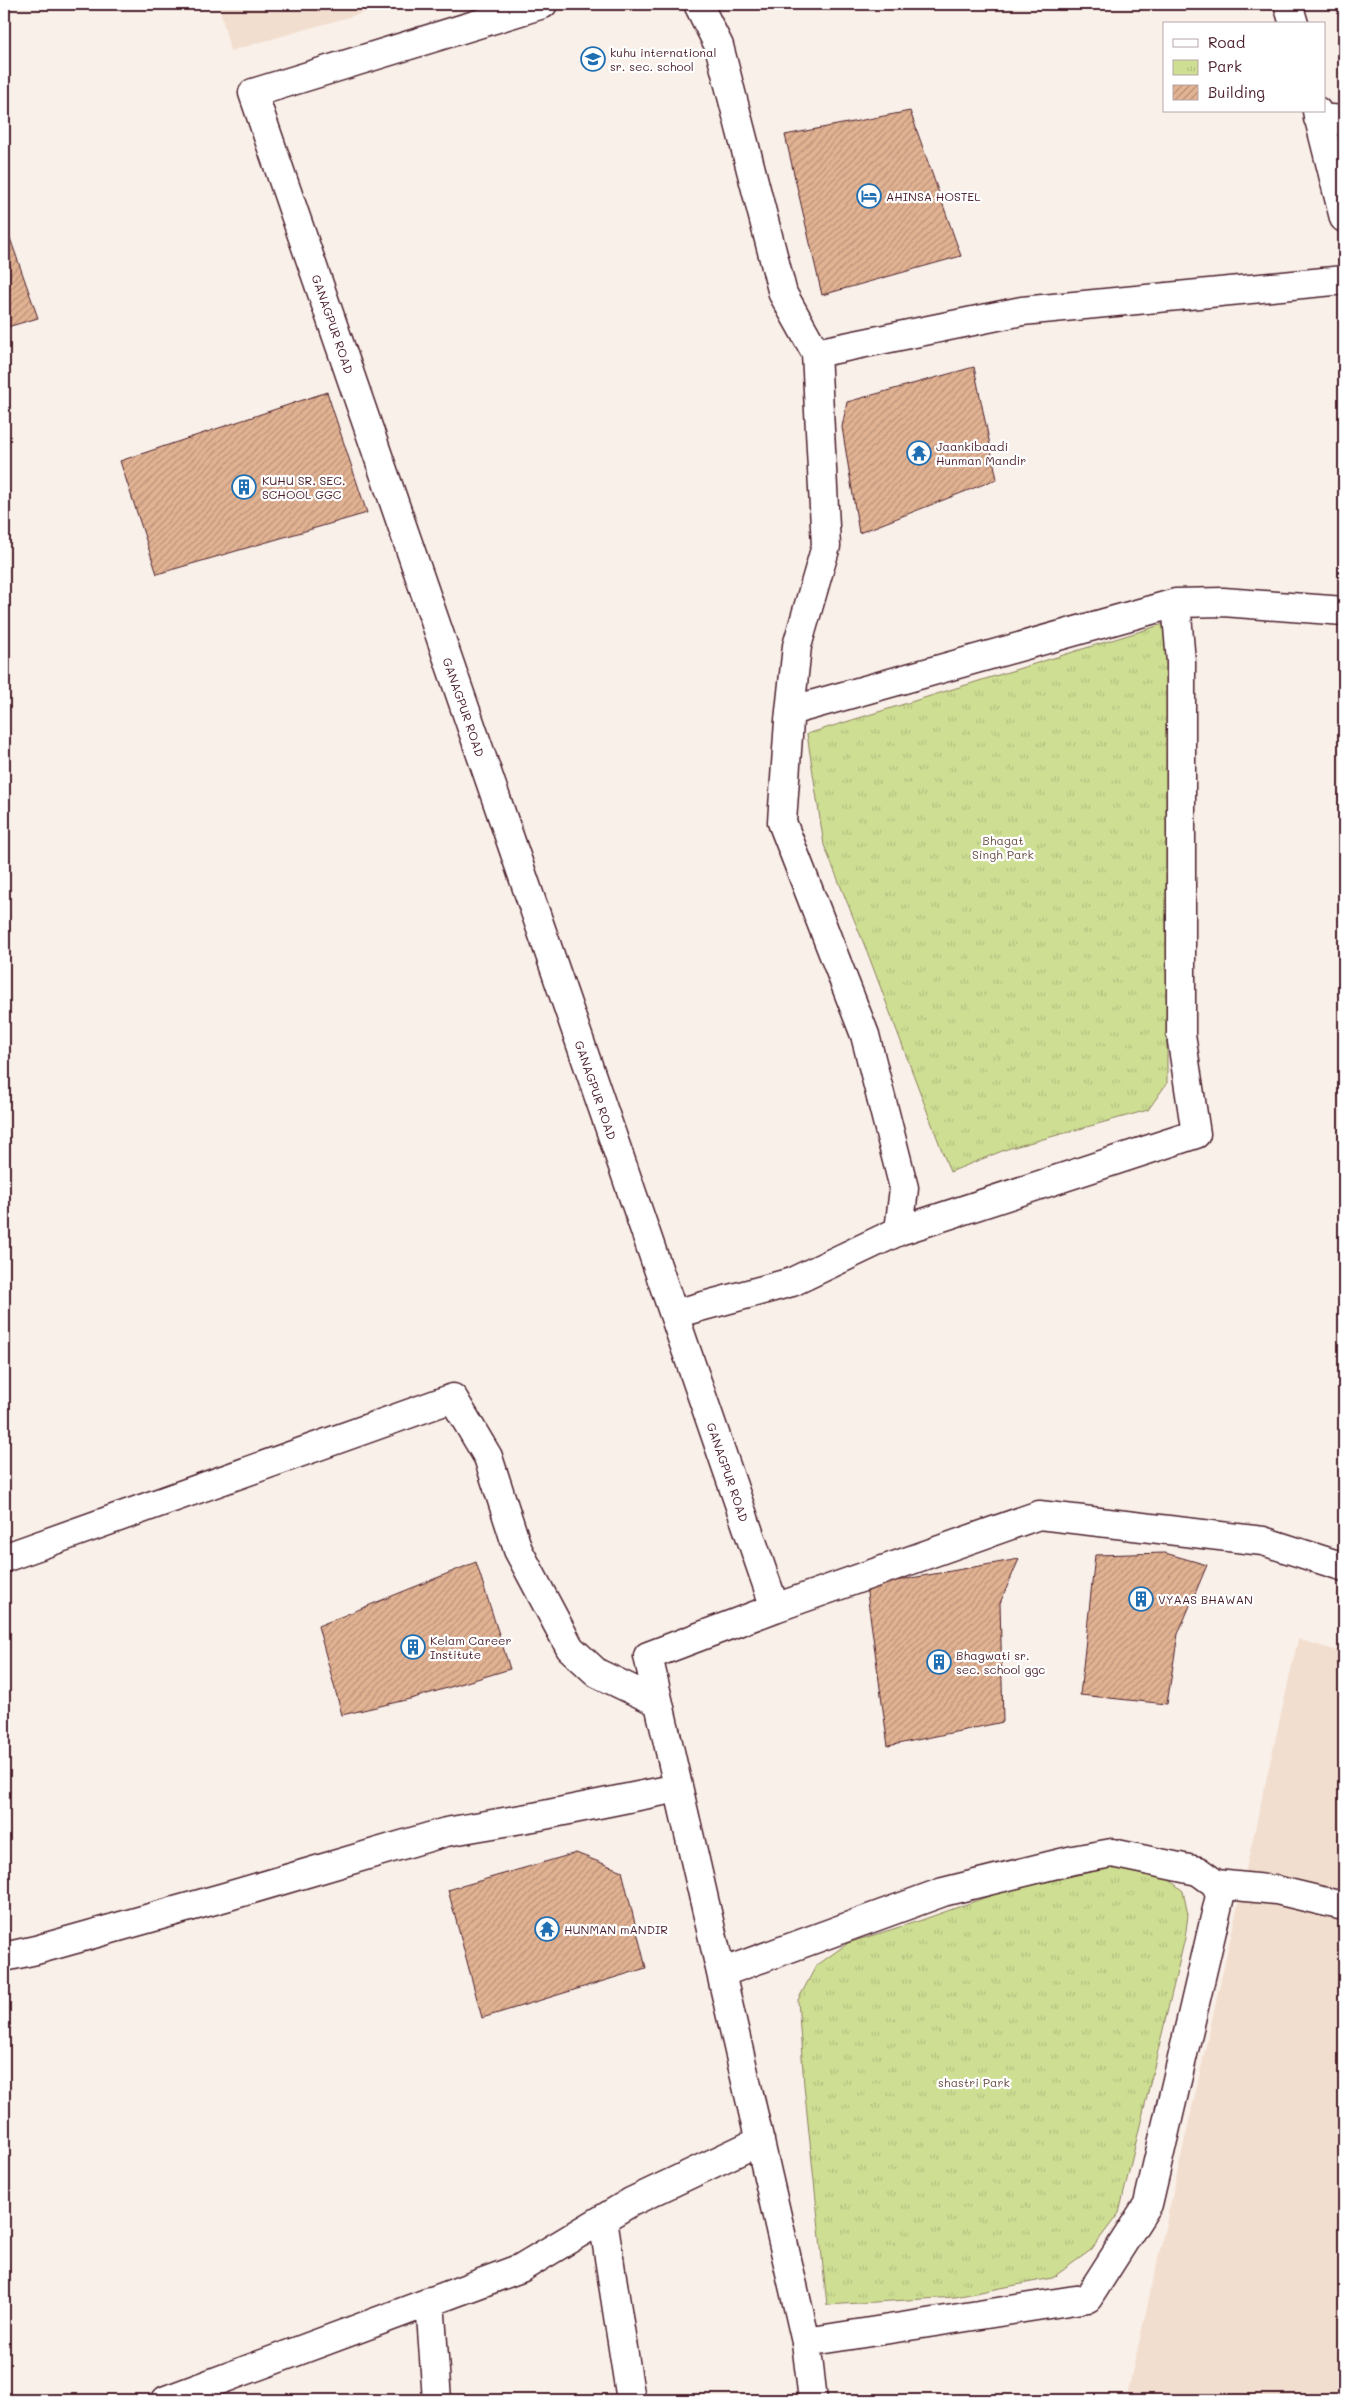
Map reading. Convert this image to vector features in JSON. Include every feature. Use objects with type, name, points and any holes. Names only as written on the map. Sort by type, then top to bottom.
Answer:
[{"type":"street","name":"GANAGPUR ROAD","points":[[543,4],[253,92],[775,1608]]},
{"type":"street","points":[[698,4],[719,46],[783,294],[816,353],[826,546],[797,646],[782,822],[865,1035],[904,1188],[899,1231]]},
{"type":"street","points":[[1288,4],[1293,22]]},
{"type":"street","points":[[1326,116],[1344,218]]},
{"type":"street","points":[[816,353],[1022,311],[1344,280]]},
{"type":"street","points":[[790,711],[1176,603],[1223,602],[1344,611]]},
{"type":"street","points":[[674,1314],[792,1282],[899,1231],[1196,1134],[1181,1035],[1181,662],[1176,603]]},
{"type":"street","points":[[4,1558],[453,1398],[488,1457],[518,1550],[570,1648],[597,1673],[658,1702]]},
{"type":"street","points":[[812,2400],[806,2342],[648,1656],[775,1608],[1039,1515],[1263,1541],[1344,1567]]},
{"type":"street","points":[[4,1957],[36,1950],[196,1905],[446,1832],[539,1816],[678,1788]]},
{"type":"street","points":[[721,1973],[943,1892],[1074,1860],[1112,1853],[1198,1871],[1216,1884],[1276,1890],[1342,1906]]},
{"type":"street","points":[[806,2342],[1088,2298],[1148,2204],[1220,1896],[1216,1884]]},
{"type":"street","points":[[166,2400],[521,2268],[631,2202],[760,2141]]},
{"type":"street","points":[[603,2219],[631,2400]]},
{"type":"street","points":[[430,2301],[437,2400]]},
{"type":"shaded area","points":[[219,4],[394,4],[230,51]]},
{"type":"shaded area","points":[[1298,1639],[1344,1653],[1344,2400],[1126,2400]]},
{"type":"green space","name":"Bhagat Singh Park","points":[[1167,623],[1167,1083],[1148,1110],[1007,1149],[950,1172],[868,954],[824,845],[807,734]]},
{"type":"green space","name":"shastri Park","points":[[1126,1864],[1160,1872],[1183,1891],[1188,1915],[1185,1938],[1119,2213],[1091,2250],[1052,2278],[955,2297],[827,2305],[804,2085],[798,2000],[816,1966],[848,1943],[919,1921],[1001,1892]]},
{"type":"building","name":"AHINSA HOSTEL","points":[[910,111],[961,256],[822,295],[785,135]]},
{"type":"building","points":[[4,221],[38,318],[4,328]]},
{"type":"building","name":"Jaankibaadi Hunman Mandir","points":[[974,367],[997,479],[859,533],[842,427],[847,402]]},
{"type":"building","name":"KUHU SR. SEC. SCHOOL GGC","points":[[327,392],[367,513],[157,574],[120,461]]},
{"type":"building","name":"VYAAS BHAWAN","points":[[1165,1553],[1207,1565],[1178,1634],[1167,1704],[1080,1695],[1095,1555]]},
{"type":"building","name":"Bhagwati sr. sec. school ggc","points":[[1019,1559],[1000,1603],[1003,1722],[888,1746],[866,1586]]},
{"type":"building","name":"Kelam Career Institute","points":[[476,1562],[510,1669],[414,1698],[342,1715],[318,1626]]},
{"type":"building","name":"HUNMAN mANDIR","points":[[576,1853],[622,1871],[646,1968],[482,2018],[448,1890]]},
{"type":"place","name":"kuhu international sr. sec. school","points":[[593,59]]},
{"type":"place","name":"AHINSA HOSTEL","points":[[869,196]]},
{"type":"place","name":"Jaankibaadi Hunman Mandir","points":[[919,453]]},
{"type":"place","name":"KUHU SR. SEC. SCHOOL GGC","points":[[244,487]]},
{"type":"place","name":"VYAAS BHAWAN","points":[[1141,1599]]},
{"type":"place","name":"Kelam Career Institute","points":[[413,1647]]},
{"type":"place","name":"Bhagwati sr. sec. school ggc","points":[[939,1662]]},
{"type":"place","name":"HUNMAN mANDIR","points":[[547,1929]]}]
